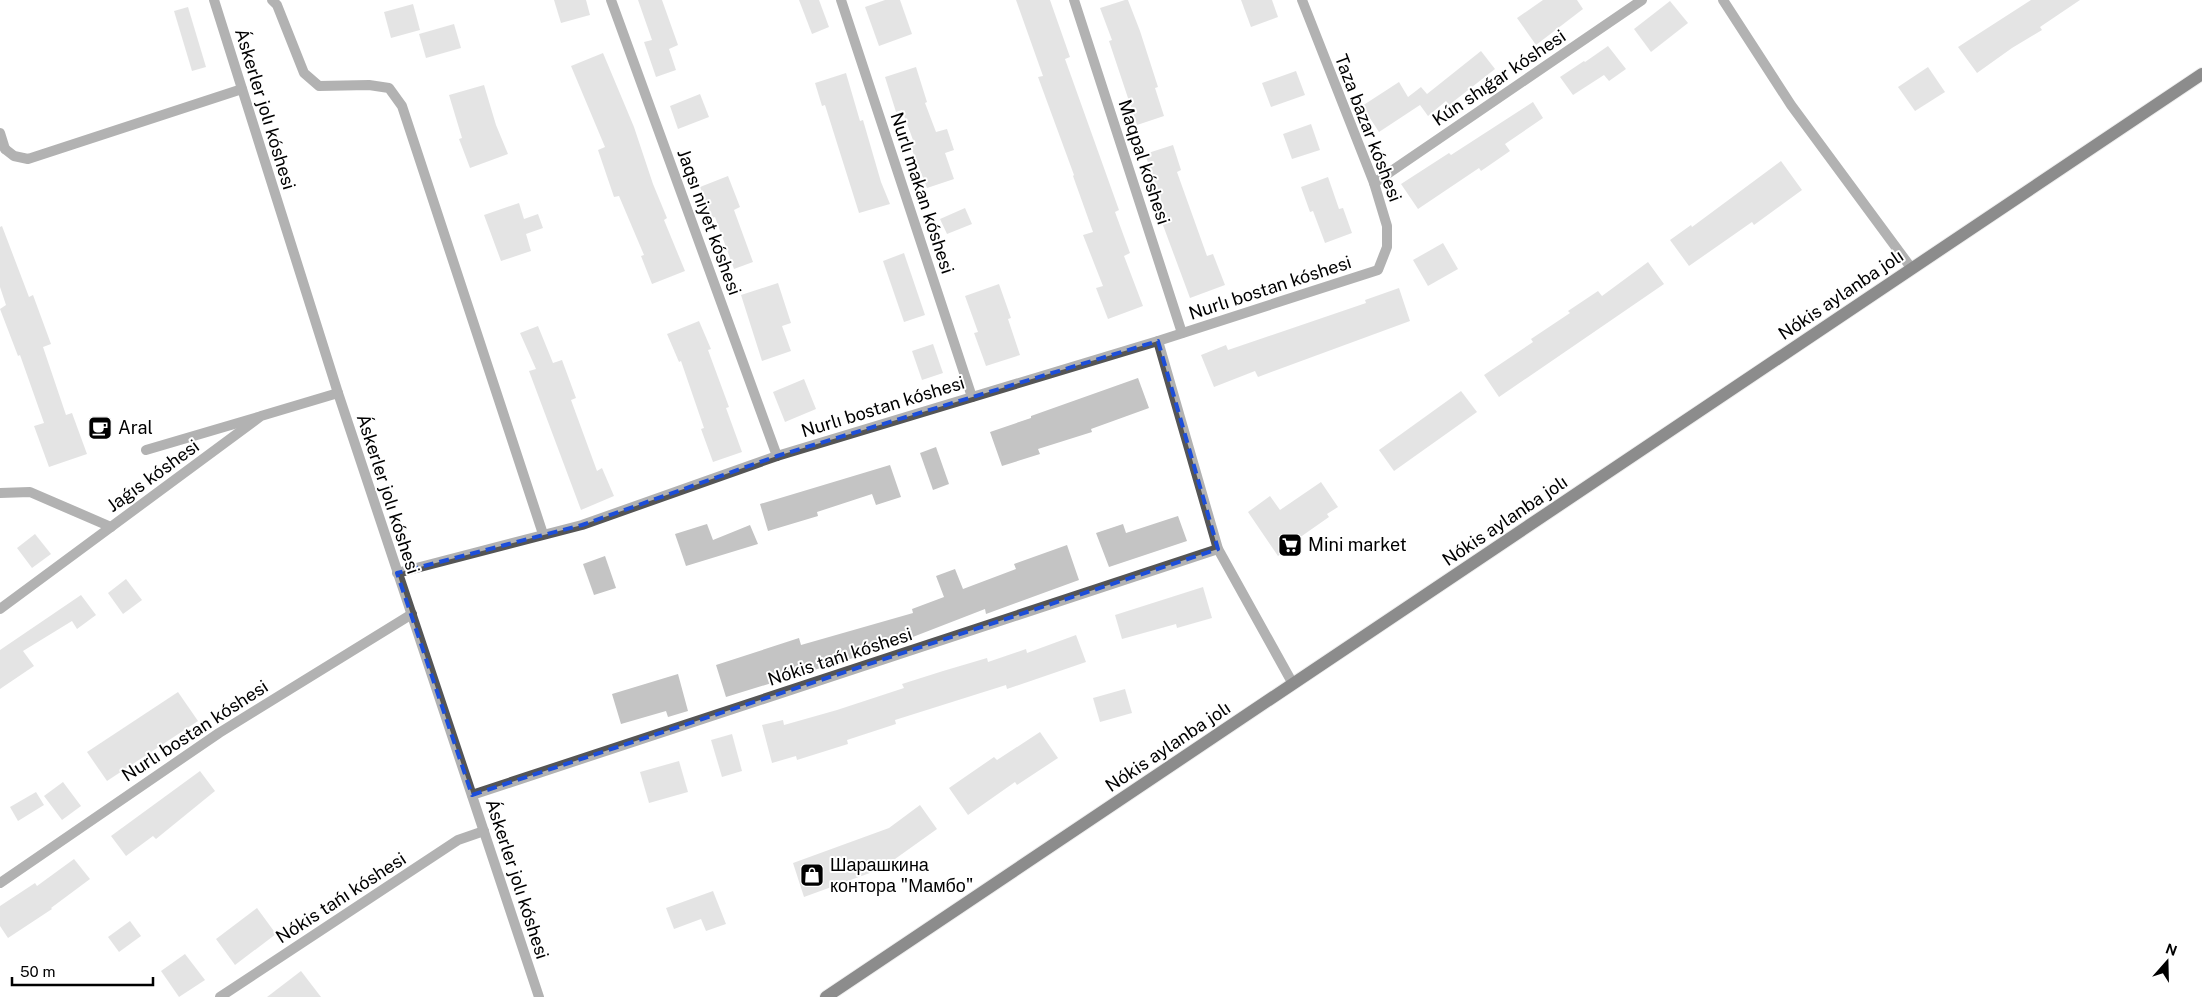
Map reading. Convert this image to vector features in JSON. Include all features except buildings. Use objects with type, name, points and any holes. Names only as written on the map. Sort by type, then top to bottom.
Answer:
[{"type":"main road","name":"Nókis aylanba jolı","points":[[826,997],[2202,74]]},
{"type":"street","name":"Áskerler jolı kóshesi","points":[[214,0],[338,393],[539,997]]},
{"type":"street","points":[[272,0],[277,4],[304,73],[319,86],[369,85],[389,88],[402,106],[543,534]]},
{"type":"street","name":"Jaqsı niyet kóshesi","points":[[611,0],[776,456]]},
{"type":"street","name":"Nurlı makan kóshesi","points":[[841,0],[972,397]]},
{"type":"street","name":"Maqpal kóshesi","points":[[1074,0],[1182,333]]},
{"type":"street","name":"Taza bazar kóshesi","points":[[1302,0],[1374,183],[1387,226],[1387,247],[1378,270]]},
{"type":"street","name":"Kún shıǵar kóshesi","points":[[1374,183],[1642,0]]},
{"type":"street","points":[[1723,0],[1790,105],[1912,269]]},
{"type":"street","points":[[0,133],[5,149],[14,156],[28,159],[242,88]]},
{"type":"street","name":"Nurlı bostan kóshesi","points":[[397,573],[582,524],[776,456],[1158,341],[1378,270]]},
{"type":"street","points":[[1158,341],[1218,549],[1293,684]]},
{"type":"street","name":"Jaǵıs kóshesi","points":[[0,609],[262,416],[338,393]]},
{"type":"street","points":[[146,450],[262,416]]},
{"type":"street","points":[[0,492],[30,492],[111,527]]},
{"type":"street","name":"Nókis tańı kóshesi","points":[[472,795],[1218,549]]},
{"type":"street","name":"Nurlı bostan kóshesi","points":[[0,883],[219,733],[412,614]]},
{"type":"street","name":"Nókis tańı kóshesi","points":[[220,997],[458,840],[484,831]]},
{"type":"highlighted area","points":[[1158,341],[1218,549],[472,795],[397,573],[582,525],[777,456]]},
{"type":"place","name":"Aral","points":[[100,428]]},
{"type":"place","name":"Mini market","points":[[1290,545]]},
{"type":"place","name":"Шарашкина контора \"Мамбо\"","points":[[812,875]]}]
